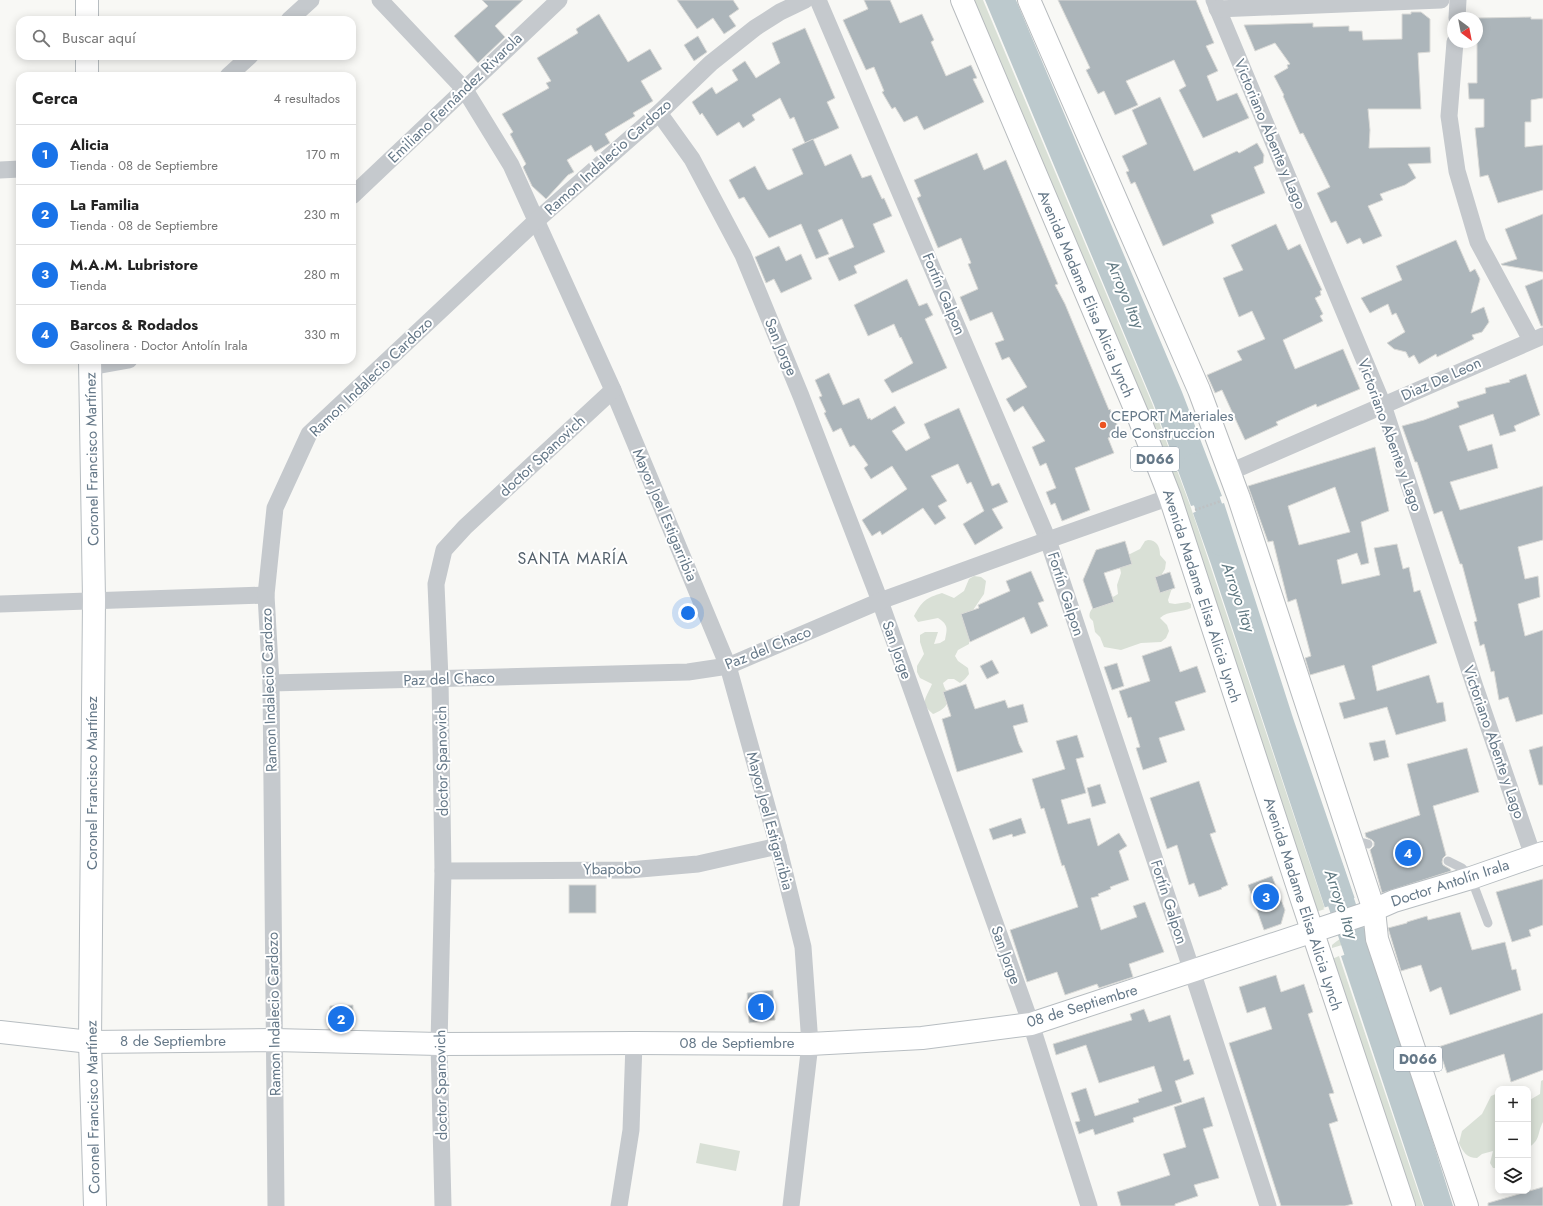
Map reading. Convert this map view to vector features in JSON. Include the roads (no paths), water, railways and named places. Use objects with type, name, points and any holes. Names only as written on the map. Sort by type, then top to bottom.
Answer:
[{"type":"main road","points":[[87,0],[87,16]]},
{"type":"main road","name":"Avenida Madame Elisa Alicia Lynch","points":[[962,0],[1170,498],[1319,928],[1404,1206]]},
{"type":"main road","name":"D066","points":[[1029,0],[1199,390],[1230,472],[1359,841],[1366,913],[1377,939],[1467,1206]]},
{"type":"main road","points":[[87,60],[88,72]]},
{"type":"main road","name":"Coronel Francisco Martínez","points":[[90,364],[94,600],[90,1042],[95,1206]]},
{"type":"main road","name":"Doctor Antolín Irala","points":[[1319,928],[1366,913],[1394,901],[1471,878],[1538,855]]},
{"type":"main road","points":[[1192,971],[1319,928]]},
{"type":"main road","name":"08 de Septiembre","points":[[274,1040],[439,1044],[810,1044],[922,1038],[1031,1024],[1192,971]]},
{"type":"main road","name":"8 de Septiembre","points":[[0,1032],[90,1042],[274,1040]]},
{"type":"street","points":[[293,16],[311,0]]},
{"type":"street","name":"Mayor Joel Estigarribia","points":[[380,0],[465,90],[511,165],[612,390],[728,666],[778,846],[803,947],[810,1044],[791,1206]]},
{"type":"street","name":"Emiliano Fernández Rivarola","points":[[356,192],[559,0]]},
{"type":"street","name":"Ramon Indalecio Cardozo","points":[[276,1206],[271,683],[266,595],[275,508],[308,434],[537,220],[659,113],[710,63],[732,45],[780,12],[805,0]]},
{"type":"street","name":"Fortín Galpon","points":[[818,0],[1048,540],[1192,971],[1268,1206]]},
{"type":"street","points":[[1216,5],[1441,0]]},
{"type":"street","points":[[1457,12],[1458,0]]},
{"type":"street","name":"Victoriano Abente y Lago","points":[[1216,5],[1383,405],[1475,687],[1538,855]]},
{"type":"street","points":[[1455,48],[1449,116],[1457,171],[1478,242],[1537,338]]},
{"type":"street","points":[[232,72],[246,60]]},
{"type":"street","name":"San Jorge","points":[[659,113],[692,159],[743,255],[801,396],[880,602],[1031,1024],[1089,1206]]},
{"type":"street","points":[[0,170],[16,169]]},
{"type":"street","name":"Diaz De Leon","points":[[1230,472],[1537,338]]},
{"type":"street","name":"doctor Spanovich","points":[[443,1206],[439,1044],[443,871],[440,679],[436,584],[444,550],[465,527],[612,390]]},
{"type":"street","name":"Paz del Chaco","points":[[271,683],[688,672],[728,666],[880,602],[1048,540],[1170,498]]},
{"type":"street","points":[[0,604],[266,595]]},
{"type":"street","name":"Ybapobo","points":[[443,871],[629,870],[698,864],[778,846]]},
{"type":"street","points":[[619,1206],[631,1130],[634,1043]]},
{"type":"lane","points":[[1448,861],[1462,868],[1471,878],[1488,923]]},
{"type":"water","points":[[985,0],[1016,0],[1182,392],[1222,496],[1196,505],[1198,511],[1224,503],[1293,718],[1355,899],[1325,908],[1193,513],[1197,511],[1195,505],[1191,506],[1154,405]]},
{"type":"water","points":[[1369,947],[1407,1059],[1453,1206],[1424,1206],[1341,956]]},
{"type":"waterway","name":"Arroyo Itay","points":[[1195,467],[1221,542]]},
{"type":"waterway","name":"Arroyo Itay","points":[[1330,869],[1369,986]]},
{"type":"place","name":"CEPORT Materiales de Construccion","points":[[1103,425]]},
{"type":"place","name":"Barcos & Rodados","points":[[1408,853]]},
{"type":"place","name":"M.A.M. Lubristore","points":[[1266,897]]},
{"type":"place","name":"Alicia","points":[[761,1007]]},
{"type":"place","name":"La Familia","points":[[341,1019]]},
{"type":"district","name":"SANTA MARÍA","points":[[573,558]]}]
